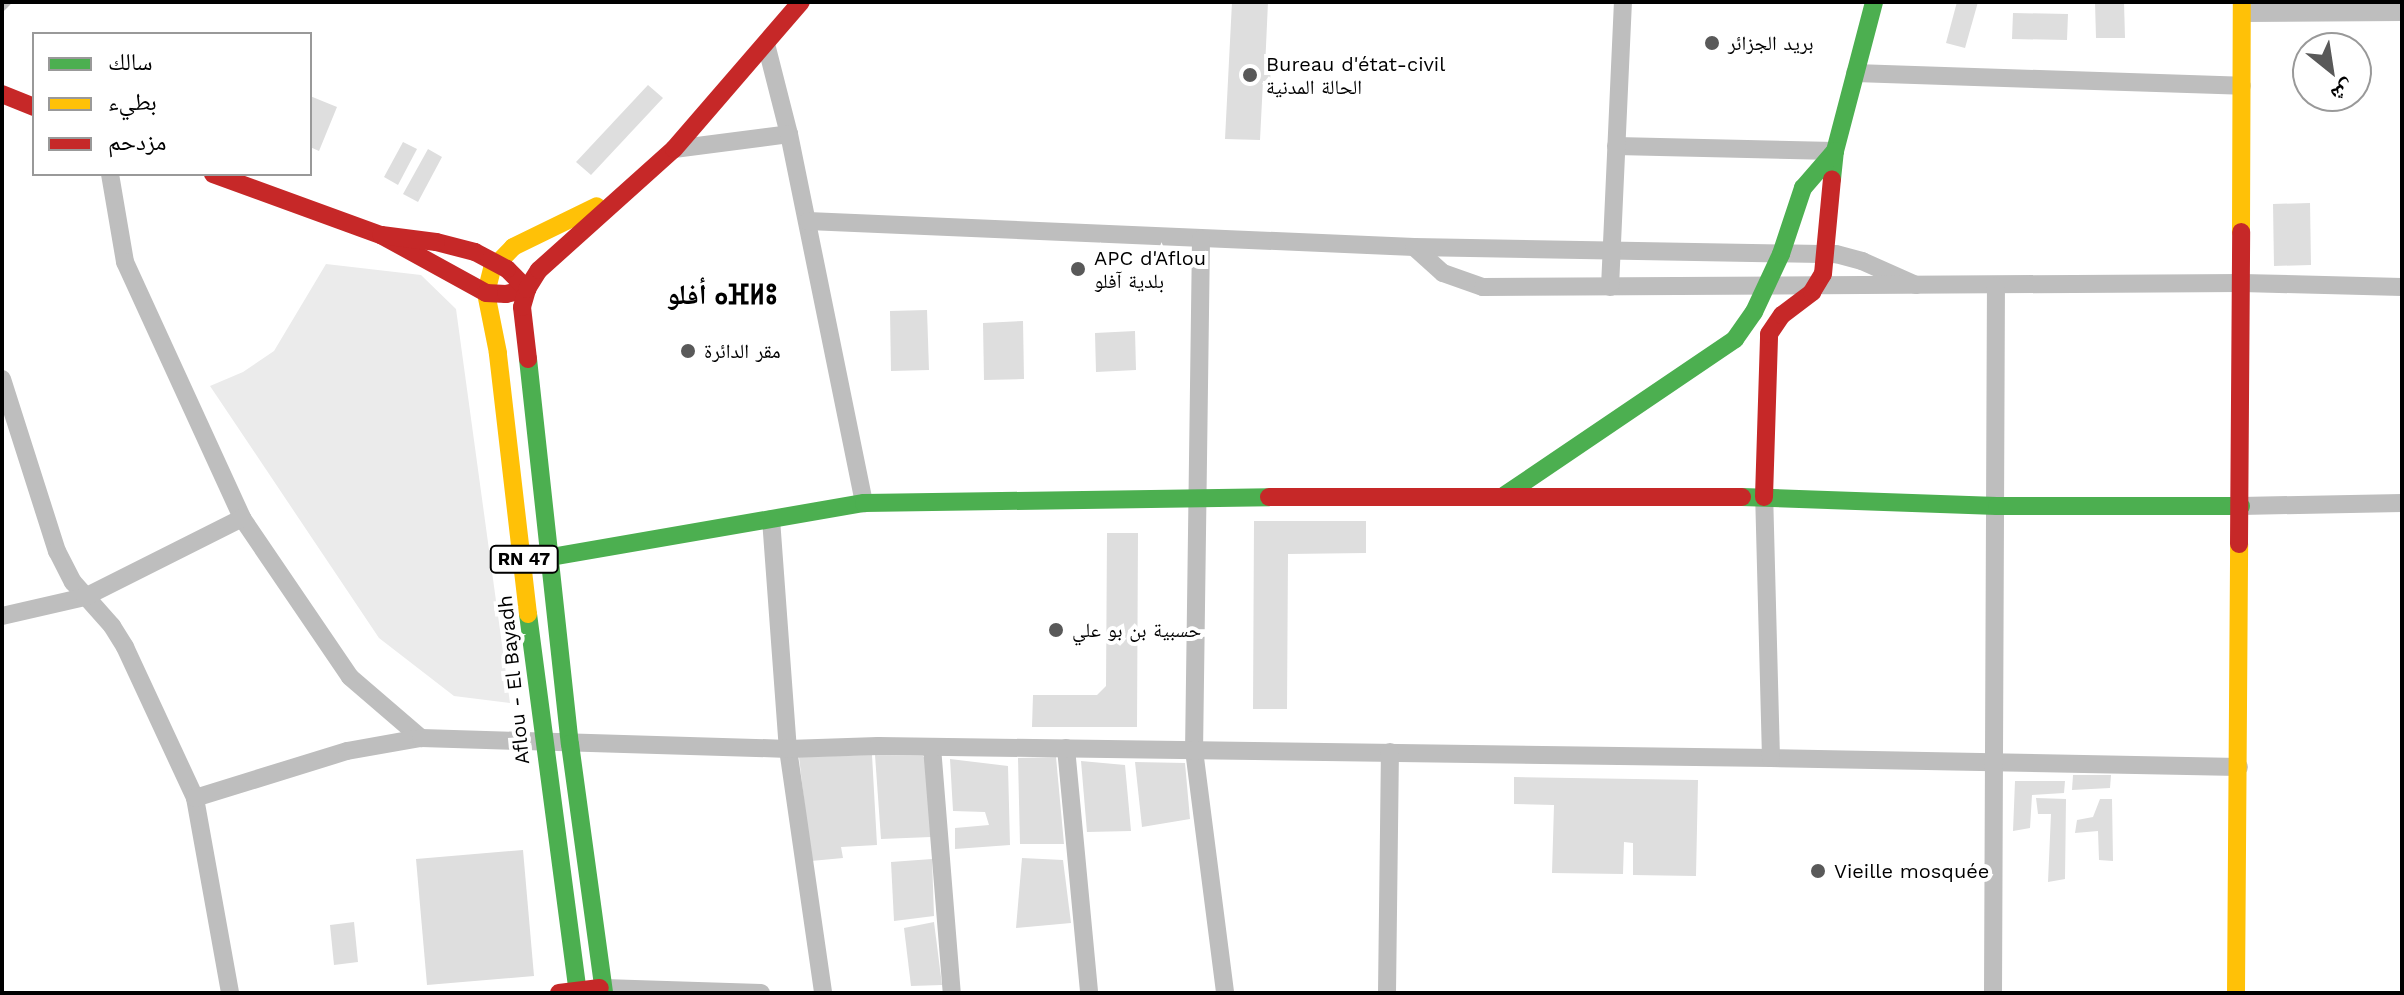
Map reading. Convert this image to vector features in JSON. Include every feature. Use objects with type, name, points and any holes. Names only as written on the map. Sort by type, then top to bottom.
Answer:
[{"type":"street","points":[[219,176],[381,235],[486,293],[506,294],[527,289],[539,270],[674,149],[801,2]]},
{"type":"street","points":[[1610,287],[1623,2]]},
{"type":"street","points":[[1771,758],[1764,497],[1769,334],[1782,315],[1817,286],[1827,254],[1835,151],[1874,2]]},
{"type":"street","points":[[2236,993],[2242,7],[2338,7],[2402,12]]},
{"type":"street","points":[[766,44],[808,221],[864,503]]},
{"type":"street","points":[[1855,73],[2242,86]]},
{"type":"street","points":[[2,94],[32,108]]},
{"type":"street","points":[[2,112],[32,109]]},
{"type":"street","points":[[674,149],[789,134]]},
{"type":"street","points":[[1616,146],[1835,151]]},
{"type":"street","points":[[1505,495],[1722,351],[1745,328],[1781,254],[1803,188],[1835,151]]},
{"type":"street","points":[[110,176],[125,262],[242,518],[350,677],[421,738]]},
{"type":"street","points":[[486,293],[487,281],[498,262],[527,238],[616,198]]},
{"type":"street","points":[[808,221],[1414,247],[1612,253],[1827,254],[1854,258],[1916,285]]},
{"type":"street","points":[[381,235],[456,246],[498,262],[527,289]]},
{"type":"street","points":[[1201,239],[1194,750],[1225,993]]},
{"type":"street","points":[[1414,247],[1443,273],[1473,285],[1766,287],[2242,283],[2402,287]]},
{"type":"street","points":[[1993,993],[1996,286]]},
{"type":"street","name":"RN 47","points":[[527,289],[521,326],[570,744],[604,990]]},
{"type":"street","name":"Aflou - El Bayadh","points":[[486,293],[498,353],[524,561],[572,993]]},
{"type":"street","points":[[2,379],[57,551],[85,597],[106,618],[125,647],[195,798],[230,993]]},
{"type":"street","points":[[1574,449],[1581,484]]},
{"type":"street","points":[[524,561],[864,503],[1505,495],[1581,484],[1764,497],[1997,506],[2402,503]]},
{"type":"street","points":[[2,616],[85,597],[242,518]]},
{"type":"street","points":[[771,519],[788,749],[823,993]]},
{"type":"street","points":[[195,798],[347,751],[421,738],[788,749],[932,747],[1390,752],[2239,767]]},
{"type":"street","points":[[932,747],[952,993]]},
{"type":"street","points":[[1066,748],[1089,993]]},
{"type":"street","points":[[1387,993],[1390,752]]},
{"type":"street","points":[[572,993],[604,990],[761,993]]},
{"type":"shaded area","points":[[326,264],[421,275],[456,309],[510,703],[454,696],[379,638],[210,386],[243,372],[274,351]]},
{"type":"building","name":"Bureau d'état-civil الحالة المدنية","points":[[1232,2],[1268,2],[1265,68],[1271,69],[1270,81],[1263,81],[1260,140],[1225,139]]},
{"type":"building","points":[[1957,2],[1978,2],[1965,48],[1946,43]]},
{"type":"building","points":[[2095,2],[2124,2],[2125,38],[2096,38]]},
{"type":"building","points":[[2013,13],[2068,14],[2067,40],[2012,39]]},
{"type":"building","points":[[648,85],[663,98],[591,175],[576,162]]},
{"type":"building","points":[[312,97],[337,107],[319,151],[312,148]]},
{"type":"building","points":[[403,142],[417,149],[398,185],[384,177]]},
{"type":"building","points":[[428,149],[442,157],[418,202],[403,194]]},
{"type":"building","points":[[2310,203],[2311,265],[2274,266],[2273,204]]},
{"type":"building","points":[[927,310],[929,370],[891,371],[890,311]]},
{"type":"building","points":[[1023,321],[1024,379],[984,380],[983,323]]},
{"type":"building","points":[[1135,331],[1136,370],[1096,372],[1095,333]]},
{"type":"building","points":[[1254,521],[1366,521],[1366,553],[1288,554],[1287,709],[1253,709]]},
{"type":"building","points":[[1107,533],[1138,533],[1137,727],[1032,727],[1033,695],[1097,695],[1106,686]]},
{"type":"building","points":[[872,755],[877,845],[841,847],[843,858],[811,861],[799,757]]},
{"type":"building","points":[[875,755],[923,756],[931,837],[881,839]]},
{"type":"building","points":[[1056,757],[1064,844],[1020,844],[1018,758]]},
{"type":"building","points":[[950,759],[1008,766],[1010,845],[955,849],[955,828],[989,825],[985,812],[953,811]]},
{"type":"building","points":[[1081,761],[1125,765],[1131,831],[1087,832]]},
{"type":"building","points":[[1135,762],[1185,763],[1190,819],[1142,827]]},
{"type":"building","points":[[2073,775],[2111,775],[2110,788],[2072,790]]},
{"type":"building","points":[[1514,777],[1698,780],[1696,876],[1633,875],[1633,843],[1624,842],[1623,874],[1552,873],[1554,805],[1514,804]]},
{"type":"building","points":[[2015,781],[2065,781],[2064,793],[2032,795],[2030,828],[2013,831]]},
{"type":"building","points":[[2036,798],[2066,799],[2065,879],[2048,882],[2051,814],[2038,814]]},
{"type":"building","points":[[2100,799],[2112,799],[2113,861],[2099,860],[2098,831],[2075,833],[2077,820],[2093,817]]},
{"type":"building","points":[[523,850],[534,976],[427,985],[416,859]]},
{"type":"building","points":[[1022,858],[1063,860],[1071,923],[1016,928]]},
{"type":"building","points":[[932,859],[934,916],[894,921],[891,862]]},
{"type":"building","points":[[354,922],[358,962],[334,965],[330,925]]},
{"type":"building","points":[[934,922],[942,985],[911,986],[904,928]]},
{"type":"waterway","points":[[2,7],[7,2]]},
{"type":"traffic: fast","points":[[1832,179],[1835,151],[1874,2]]},
{"type":"traffic: fast","points":[[1505,495],[1735,339],[1754,312],[1781,254],[1803,188],[1835,151]]},
{"type":"traffic: fast","points":[[528,359],[570,744],[604,993]]},
{"type":"traffic: fast","points":[[528,561],[864,503],[1269,497]]},
{"type":"traffic: fast","points":[[1742,497],[1997,506],[2241,506]]},
{"type":"traffic: fast","points":[[528,614],[578,993]]},
{"type":"traffic: slow","points":[[2241,232],[2242,2]]},
{"type":"traffic: slow","points":[[528,614],[498,353],[486,293],[492,269],[513,247],[597,206]]},
{"type":"traffic: slow","points":[[2236,993],[2239,544]]},
{"type":"traffic: jam","points":[[528,359],[522,307],[527,289],[539,270],[674,149],[801,2]]},
{"type":"traffic: jam","points":[[2,94],[32,106]]},
{"type":"traffic: jam","points":[[219,176],[381,235]]},
{"type":"traffic: jam","points":[[1764,497],[1769,334],[1782,315],[1812,292],[1823,274],[1832,179]]},
{"type":"traffic: jam","points":[[2239,544],[2241,232]]},
{"type":"traffic: jam","points":[[381,235],[436,242],[475,252],[507,269],[527,289],[506,294],[486,293],[381,235]]},
{"type":"traffic: jam","points":[[1269,497],[1742,497]]},
{"type":"traffic: jam","points":[[559,993],[600,988]]},
{"type":"place","name":"بريد الجزائر","points":[[1712,43]]},
{"type":"place","name":"Bureau d'état-civil الحالة المدنية","points":[[1250,75]]},
{"type":"place","name":"APC d'Aflou بلدية آفلو","points":[[1078,269]]},
{"type":"place","name":"مقر الدائرة","points":[[688,351]]},
{"type":"place","name":"حسبية بن بو علي","points":[[1056,630]]},
{"type":"place","name":"Vieille mosquée","points":[[1818,871]]},
{"type":"district","name":"أفلو ⴰⴼⵍⵓ","points":[[722,295]]}]
